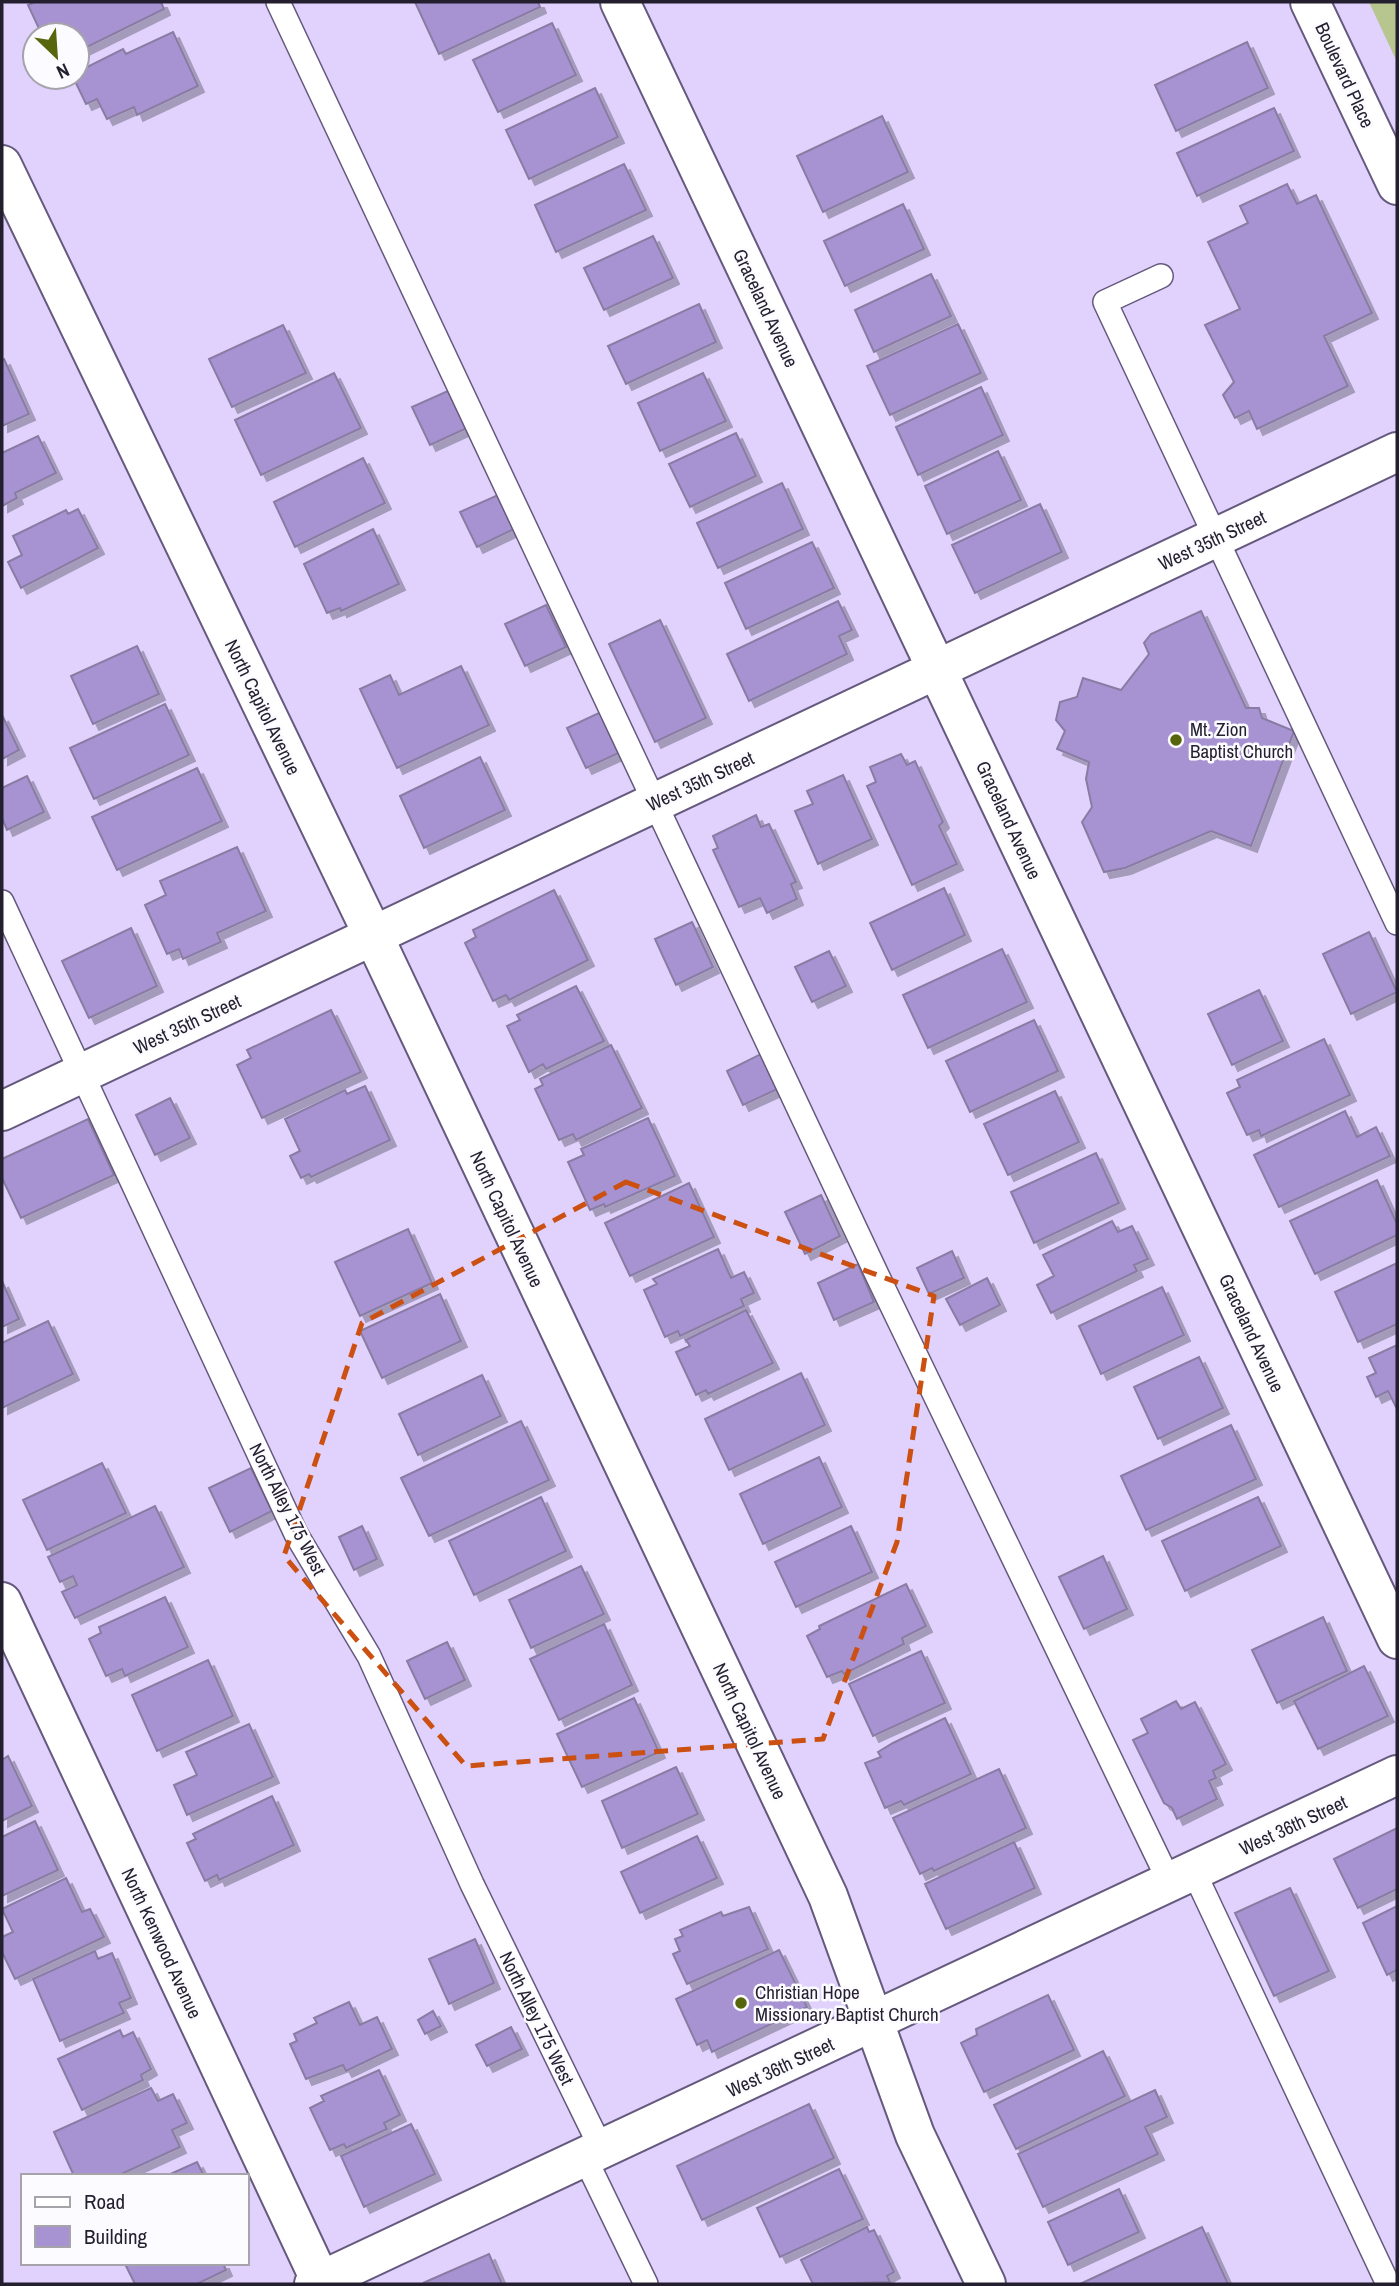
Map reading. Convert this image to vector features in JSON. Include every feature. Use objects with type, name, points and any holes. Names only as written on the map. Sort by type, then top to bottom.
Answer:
[{"type":"street","name":"Graceland Avenue","points":[[620,2],[1397,1639]]},
{"type":"street","name":"Boulevard Place","points":[[1310,2],[1397,185]]},
{"type":"street","name":"North Capitol Avenue","points":[[2,165],[373,935],[828,1896],[915,2135],[986,2284]]},
{"type":"street","name":"West 35th Street","points":[[2,1111],[1397,452]]},
{"type":"street","name":"North Kenwood Avenue","points":[[2,1602],[319,2283]]},
{"type":"street","name":"West 36th Street","points":[[319,2283],[1397,1775]]},
{"type":"lane","points":[[278,2],[657,802],[879,1279],[1388,2284]]},
{"type":"lane","points":[[1161,276],[1105,302],[1397,923]]},
{"type":"lane","name":"North Alley 175 West","points":[[2,902],[296,1534],[369,1656],[593,2154],[646,2284]]},
{"type":"highlighted area","points":[[626,1182],[934,1296],[897,1542],[823,1739],[466,1766],[284,1556],[362,1323]]},
{"type":"green space","points":[[1369,2],[1397,2],[1397,62]]},
{"type":"building","points":[[35,2],[161,2],[164,9],[91,45],[91,21],[35,21],[28,5]]},
{"type":"building","points":[[415,2],[538,2],[540,7],[439,54]]},
{"type":"building","points":[[552,23],[576,75],[498,112],[473,60]]},
{"type":"building","points":[[173,32],[198,86],[137,115],[134,107],[107,119],[97,99],[86,104],[80,91],[91,91],[91,65],[123,49],[126,54]]},
{"type":"building","points":[[1247,42],[1268,88],[1176,131],[1155,85]]},
{"type":"building","points":[[595,88],[618,137],[529,179],[506,130]]},
{"type":"building","points":[[1274,108],[1294,151],[1197,196],[1177,153]]},
{"type":"building","points":[[882,116],[908,172],[823,212],[797,156]]},
{"type":"building","points":[[624,164],[646,210],[556,252],[535,205]]},
{"type":"building","points":[[1287,184],[1297,204],[1316,195],[1372,313],[1324,336],[1348,386],[1257,429],[1249,411],[1235,418],[1223,395],[1234,382],[1205,325],[1240,309],[1208,242],[1248,223],[1240,206]]},
{"type":"building","points":[[903,204],[924,249],[845,286],[824,241]]},
{"type":"building","points":[[653,236],[673,278],[604,310],[584,268]]},
{"type":"building","points":[[931,274],[951,316],[874,352],[855,310]]},
{"type":"building","points":[[699,304],[716,342],[626,384],[608,346]]},
{"type":"building","points":[[958,324],[981,373],[890,415],[867,366]]},
{"type":"building","points":[[283,325],[306,373],[232,407],[209,359]]},
{"type":"building","points":[[4,359],[29,414],[2,426],[2,360]]},
{"type":"building","points":[[334,373],[361,428],[261,475],[235,420]]},
{"type":"building","points":[[703,373],[726,421],[660,451],[638,403]]},
{"type":"building","points":[[981,387],[1003,435],[918,475],[896,427]]},
{"type":"building","points":[[450,390],[467,428],[430,445],[412,407]]},
{"type":"building","points":[[736,433],[756,476],[690,507],[669,464]]},
{"type":"building","points":[[38,436],[56,473],[15,493],[17,498],[2,506],[2,453]]},
{"type":"building","points":[[998,451],[1021,500],[947,534],[925,486]]},
{"type":"building","points":[[363,458],[385,503],[295,547],[274,502]]},
{"type":"building","points":[[782,483],[803,529],[718,568],[697,523]]},
{"type":"building","points":[[498,495],[514,529],[477,547],[460,512]]},
{"type":"building","points":[[1040,504],[1062,552],[975,593],[952,545]]},
{"type":"building","points":[[78,509],[98,548],[21,588],[8,562],[22,555],[13,536],[66,510],[68,514]]},
{"type":"building","points":[[373,529],[399,584],[341,611],[340,608],[327,613],[304,564]]},
{"type":"building","points":[[812,542],[834,588],[746,629],[725,583]]},
{"type":"building","points":[[838,601],[852,630],[839,636],[847,654],[749,701],[727,654]]},
{"type":"building","points":[[546,605],[566,647],[525,666],[505,624]]},
{"type":"building","name":"Mt. Zion Baptist Church","points":[[1201,611],[1246,708],[1259,708],[1262,718],[1294,731],[1251,846],[1211,831],[1125,868],[1104,872],[1082,822],[1092,807],[1086,779],[1089,762],[1057,749],[1065,731],[1056,720],[1060,702],[1077,697],[1083,678],[1121,690],[1149,654],[1144,643],[1151,634]]},
{"type":"building","points":[[660,620],[706,718],[655,742],[609,644]]},
{"type":"building","points":[[137,646],[159,694],[93,724],[71,676]]},
{"type":"building","points":[[461,666],[489,725],[397,768],[360,689],[390,675],[399,695]]},
{"type":"building","points":[[165,704],[189,755],[94,799],[70,748]]},
{"type":"building","points":[[603,711],[623,751],[586,768],[567,728]]},
{"type":"building","points":[[2,715],[19,750],[2,759]]},
{"type":"building","points":[[901,754],[907,765],[915,761],[943,822],[939,826],[957,864],[912,885],[867,786],[876,782],[870,767]]},
{"type":"building","points":[[480,757],[505,810],[424,848],[400,796]]},
{"type":"building","points":[[197,768],[222,821],[117,870],[92,817]]},
{"type":"building","points":[[843,775],[872,839],[818,864],[795,811],[813,804],[807,791]]},
{"type":"building","points":[[27,776],[44,812],[7,830],[2,818],[2,788]]},
{"type":"building","points":[[756,815],[761,827],[769,824],[796,882],[791,884],[797,899],[767,913],[760,898],[739,907],[713,850],[718,848],[713,836]]},
{"type":"building","points":[[237,847],[266,911],[217,933],[221,942],[183,959],[179,949],[167,954],[145,905],[166,895],[160,881]]},
{"type":"building","points":[[944,888],[965,935],[892,970],[870,923]]},
{"type":"building","points":[[554,890],[588,960],[509,1000],[506,995],[493,1001],[465,943],[476,937],[473,930]]},
{"type":"building","points":[[692,922],[713,967],[676,985],[655,939]]},
{"type":"building","points":[[131,928],[157,986],[89,1018],[62,961]]},
{"type":"building","points":[[1369,932],[1397,992],[1351,1014],[1323,954]]},
{"type":"building","points":[[1002,949],[1027,1002],[928,1048],[903,995]]},
{"type":"building","points":[[829,951],[846,986],[812,1002],[795,967]]},
{"type":"building","points":[[576,986],[604,1041],[546,1069],[543,1064],[529,1072],[507,1026],[520,1020],[517,1015]]},
{"type":"building","points":[[1259,990],[1283,1041],[1232,1065],[1208,1014]]},
{"type":"building","points":[[331,1010],[361,1072],[262,1118],[237,1065],[251,1058],[247,1050]]},
{"type":"building","points":[[1034,1020],[1058,1071],[970,1112],[946,1061]]},
{"type":"building","points":[[1324,1039],[1350,1095],[1261,1136],[1259,1130],[1247,1135],[1227,1093],[1240,1087],[1237,1080]]},
{"type":"building","points":[[611,1045],[642,1108],[576,1140],[573,1134],[559,1140],[535,1089],[543,1085],[540,1079]]},
{"type":"building","points":[[767,1051],[784,1086],[743,1105],[727,1071]]},
{"type":"building","points":[[365,1086],[390,1140],[311,1177],[309,1174],[301,1178],[290,1156],[300,1151],[285,1119],[345,1090],[347,1094]]},
{"type":"building","points":[[1055,1091],[1079,1142],[1008,1175],[984,1124]]},
{"type":"building","points":[[170,1098],[190,1138],[155,1155],[136,1115]]},
{"type":"building","points":[[1345,1111],[1357,1137],[1376,1127],[1390,1156],[1279,1207],[1254,1155]]},
{"type":"building","points":[[648,1118],[675,1176],[605,1207],[604,1204],[590,1210],[568,1162],[584,1155],[581,1149]]},
{"type":"building","points":[[88,1119],[114,1175],[21,1218],[2,1178],[2,1159]]},
{"type":"building","points":[[1096,1153],[1119,1203],[1034,1243],[1011,1192]]},
{"type":"building","points":[[1377,1180],[1397,1224],[1397,1235],[1315,1274],[1290,1221]]},
{"type":"building","points":[[689,1183],[714,1237],[630,1276],[605,1223]]},
{"type":"building","points":[[821,1195],[840,1236],[805,1254],[785,1212]]},
{"type":"building","points":[[1112,1221],[1118,1232],[1132,1226],[1148,1259],[1134,1265],[1137,1271],[1051,1313],[1037,1285],[1054,1276],[1043,1255]]},
{"type":"building","points":[[408,1229],[432,1283],[360,1316],[335,1262]]},
{"type":"building","points":[[718,1249],[731,1278],[744,1272],[754,1293],[741,1299],[744,1306],[680,1336],[678,1331],[665,1337],[644,1290],[657,1284],[653,1279]]},
{"type":"building","points":[[952,1251],[964,1278],[929,1294],[917,1268]]},
{"type":"building","points":[[1397,1263],[1397,1324],[1358,1342],[1335,1292]]},
{"type":"building","points":[[858,1264],[874,1302],[834,1320],[818,1283]]},
{"type":"building","points":[[987,1278],[1000,1305],[960,1325],[946,1299]]},
{"type":"building","points":[[2,1281],[19,1319],[2,1327]]},
{"type":"building","points":[[1162,1287],[1184,1335],[1101,1374],[1079,1326]]},
{"type":"building","points":[[440,1294],[461,1341],[382,1378],[360,1331]]},
{"type":"building","points":[[746,1310],[773,1363],[708,1394],[706,1390],[696,1395],[676,1352],[690,1346],[686,1340]]},
{"type":"building","points":[[48,1321],[73,1374],[2,1408],[2,1343]]},
{"type":"building","points":[[1397,1345],[1396,1407],[1388,1391],[1376,1397],[1367,1377],[1376,1373],[1369,1358]]},
{"type":"building","points":[[1199,1357],[1223,1408],[1158,1439],[1134,1387]]},
{"type":"building","points":[[801,1373],[825,1425],[729,1470],[705,1419]]},
{"type":"building","points":[[482,1375],[501,1416],[418,1455],[399,1414]]},
{"type":"building","points":[[521,1421],[549,1480],[429,1536],[401,1478]]},
{"type":"building","points":[[1231,1425],[1256,1479],[1146,1530],[1121,1476]]},
{"type":"building","points":[[819,1457],[842,1507],[763,1544],[740,1494]]},
{"type":"building","points":[[102,1463],[126,1513],[47,1550],[23,1500]]},
{"type":"building","points":[[251,1468],[272,1511],[230,1532],[209,1488]]},
{"type":"building","points":[[541,1497],[566,1551],[474,1595],[449,1541]]},
{"type":"building","points":[[1258,1497],[1281,1546],[1185,1591],[1162,1541]]},
{"type":"building","points":[[155,1506],[184,1567],[75,1618],[62,1592],[77,1585],[73,1576],[60,1582],[48,1557]]},
{"type":"building","points":[[362,1526],[377,1559],[354,1570],[339,1537]]},
{"type":"building","points":[[851,1526],[872,1572],[796,1607],[775,1562]]},
{"type":"building","points":[[1103,1556],[1127,1609],[1084,1629],[1059,1577]]},
{"type":"building","points":[[581,1566],[604,1614],[531,1648],[509,1600]]},
{"type":"building","points":[[906,1584],[926,1626],[902,1638],[904,1644],[844,1674],[842,1671],[827,1677],[807,1636],[820,1629],[819,1626]]},
{"type":"building","points":[[165,1597],[188,1647],[125,1676],[122,1669],[106,1676],[89,1639],[101,1633],[99,1627]]},
{"type":"building","points":[[1323,1617],[1347,1671],[1277,1703],[1252,1650]]},
{"type":"building","points":[[604,1624],[632,1685],[559,1720],[530,1659]]},
{"type":"building","points":[[447,1642],[465,1680],[425,1699],[407,1661]]},
{"type":"building","points":[[921,1651],[945,1703],[873,1736],[849,1684]]},
{"type":"building","points":[[208,1660],[233,1716],[157,1751],[132,1695]]},
{"type":"building","points":[[1364,1666],[1388,1716],[1318,1749],[1294,1701]]},
{"type":"building","points":[[634,1698],[659,1752],[582,1787],[557,1734]]},
{"type":"building","points":[[1176,1701],[1181,1709],[1195,1702],[1226,1764],[1213,1771],[1216,1778],[1209,1781],[1217,1799],[1177,1819],[1172,1808],[1164,1803],[1133,1740],[1148,1733],[1141,1719]]},
{"type":"building","points":[[945,1718],[971,1774],[904,1805],[901,1801],[885,1808],[865,1763],[881,1757],[878,1752],[893,1743]]},
{"type":"building","points":[[249,1724],[273,1777],[187,1815],[174,1785],[197,1775],[186,1752]]},
{"type":"building","points":[[8,1756],[32,1806],[2,1821],[2,1760]]},
{"type":"building","points":[[676,1767],[698,1814],[622,1848],[602,1801]]},
{"type":"building","points":[[999,1769],[1026,1828],[934,1871],[932,1868],[920,1874],[893,1818]]},
{"type":"building","points":[[272,1796],[294,1845],[219,1880],[217,1875],[205,1881],[187,1843],[196,1839],[193,1834]]},
{"type":"building","points":[[35,1821],[58,1870],[2,1896],[2,1837]]},
{"type":"building","points":[[1397,1828],[1397,1889],[1358,1908],[1334,1859]]},
{"type":"building","points":[[697,1836],[717,1878],[640,1913],[621,1872]]},
{"type":"building","points":[[1014,1842],[1035,1888],[946,1929],[925,1884]]},
{"type":"building","points":[[66,1878],[82,1912],[90,1909],[104,1937],[15,1979],[2,1952],[2,1937],[13,1932],[2,1909]]},
{"type":"building","points":[[1290,1888],[1329,1971],[1274,1996],[1235,1913]]},
{"type":"building","points":[[1397,1906],[1397,1970],[1387,1975],[1363,1923]]},
{"type":"building","points":[[749,1907],[768,1949],[687,1984],[673,1954],[680,1951],[675,1939],[683,1936],[680,1930],[721,1912],[723,1916]]},
{"type":"building","points":[[475,1939],[494,1983],[449,2004],[429,1959]]},
{"type":"building","name":"Christian Hope Missionary Baptist Church","points":[[779,1950],[807,2007],[712,2052],[707,2040],[697,2045],[676,1999]]},
{"type":"building","points":[[95,1951],[98,1959],[112,1953],[131,1998],[119,2003],[124,2013],[60,2041],[33,1979]]},
{"type":"building","points":[[1048,1995],[1074,2050],[984,2092],[961,2043],[977,2035],[976,2029]]},
{"type":"building","points":[[349,2002],[360,2025],[377,2017],[392,2049],[346,2071],[343,2065],[306,2079],[290,2044],[297,2041],[294,2034],[317,2023],[314,2018]]},
{"type":"building","points":[[433,2011],[441,2026],[425,2034],[418,2020]]},
{"type":"building","points":[[511,2027],[522,2049],[487,2066],[476,2045]]},
{"type":"building","points":[[120,2030],[123,2037],[133,2032],[151,2069],[141,2075],[143,2080],[82,2110],[58,2059]]},
{"type":"building","points":[[1103,2051],[1125,2096],[1016,2149],[994,2105]]},
{"type":"building","points":[[379,2070],[400,2115],[384,2123],[387,2129],[346,2148],[344,2144],[330,2150],[310,2108],[324,2101],[321,2096]]},
{"type":"building","points":[[151,2088],[158,2101],[173,2094],[187,2123],[172,2130],[180,2147],[121,2174],[73,2174],[54,2132]]},
{"type":"building","points":[[1155,2090],[1167,2117],[1145,2127],[1158,2154],[1043,2207],[1018,2154]]},
{"type":"building","points":[[809,2104],[834,2158],[702,2220],[677,2166]]},
{"type":"building","points":[[411,2124],[435,2174],[364,2207],[341,2156]]},
{"type":"building","points":[[197,2162],[203,2174],[170,2174]]},
{"type":"building","points":[[839,2169],[863,2219],[780,2257],[757,2208]]},
{"type":"building","points":[[1119,2189],[1139,2232],[1068,2265],[1048,2222]]},
{"type":"building","points":[[867,2227],[869,2232],[874,2230],[894,2272],[887,2276],[890,2282],[813,2284],[801,2260]]},
{"type":"building","points":[[1202,2227],[1228,2284],[1080,2284]]},
{"type":"building","points":[[489,2254],[502,2284],[423,2283]]},
{"type":"building","points":[[224,2265],[226,2270],[197,2284],[135,2284],[126,2266]]},
{"type":"place","name":"Mt. Zion Baptist Church","points":[[1176,740]]},
{"type":"place","name":"Christian Hope Missionary Baptist Church","points":[[741,2003]]}]
